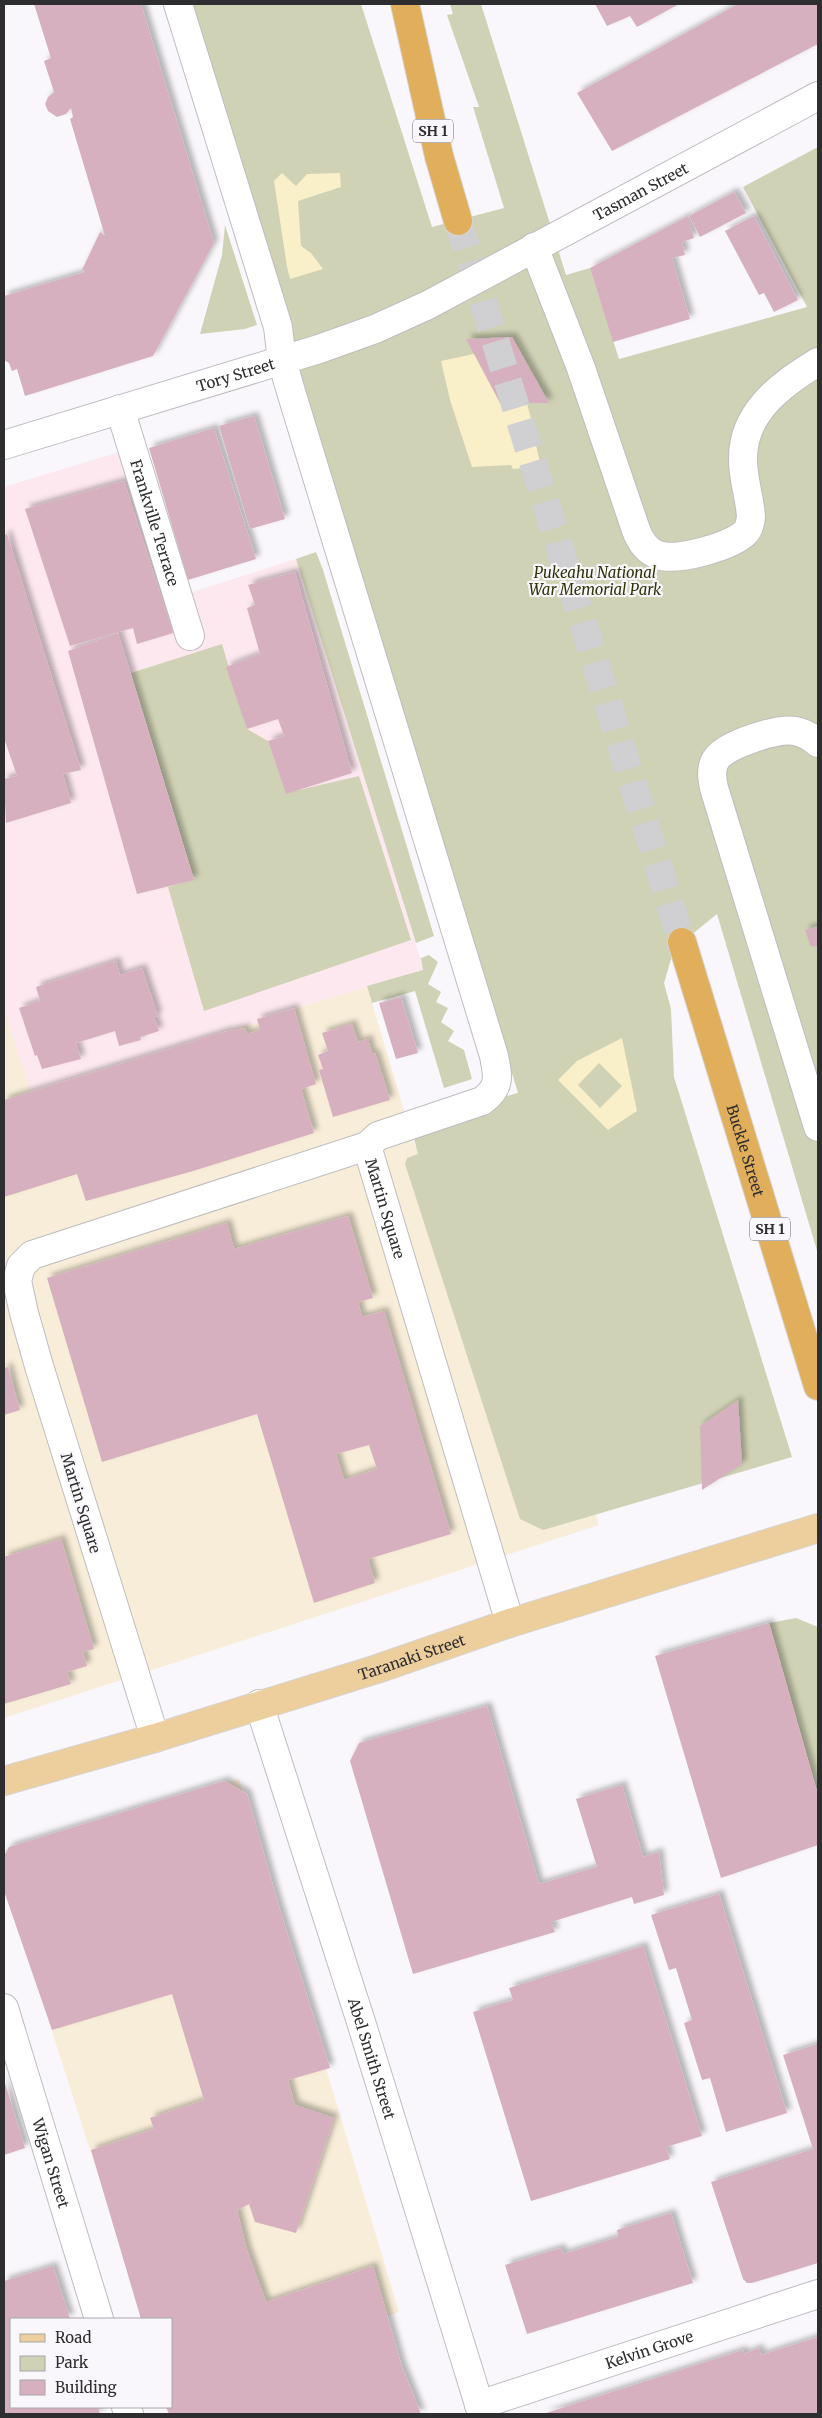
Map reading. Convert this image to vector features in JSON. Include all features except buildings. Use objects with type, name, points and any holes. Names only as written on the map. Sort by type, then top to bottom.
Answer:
[{"type":"highway","name":"SH 1","points":[[405,4],[439,156],[458,221]]},
{"type":"highway","name":"Buckle Street","points":[[682,942],[818,1386]]},
{"type":"main road","name":"Taranaki Street","points":[[4,1781],[155,1738],[377,1669],[510,1624],[818,1528]]},
{"type":"street","points":[[178,4],[278,327],[282,360],[489,1040],[498,1079],[492,1093],[482,1101],[378,1136],[366,1146]]},
{"type":"street","name":"Tasman Street","points":[[461,287],[818,96]]},
{"type":"street","points":[[534,247],[581,368],[636,530],[644,545],[657,555],[671,556],[697,552],[726,543],[745,532],[750,525],[751,517],[743,459],[745,441],[750,426],[765,403],[786,382],[818,362]]},
{"type":"street","name":"Tory Street","points":[[4,445],[282,360],[375,329],[461,287]]},
{"type":"street","name":"Frankville Terrace","points":[[120,409],[190,636]]},
{"type":"street","points":[[818,743],[813,738],[794,731],[770,734],[729,747],[716,759],[712,773],[714,788],[818,1128]]},
{"type":"street","name":"Martin Square","points":[[155,1738],[39,1366],[12,1265],[32,1255],[366,1146],[510,1624]]},
{"type":"street","name":"Abel Smith Street","points":[[260,1704],[362,2024],[480,2410]]},
{"type":"street","name":"Wigan Street","points":[[4,2008],[99,2318]]},
{"type":"street","name":"Kelvin Grove","points":[[480,2410],[818,2294]]},
{"type":"shaded area","points":[[142,445],[192,592],[296,559],[424,970],[258,1019],[258,1022],[30,1091],[4,1008],[4,487]]},
{"type":"shaded area","points":[[367,986],[415,1147],[478,1127],[599,1525],[4,1718],[4,1008],[31,1091]]},
{"type":"shaded area","points":[[239,1779],[399,2312],[172,2396],[172,2318],[144,2318],[4,1881],[4,1850]]},
{"type":"green space","name":"Pukeahu National War Memorial Park","points":[[184,4],[361,4],[432,227],[504,208],[473,107],[479,107],[447,15],[453,14],[450,4],[481,4],[566,275],[590,268],[619,359],[807,307],[743,187],[818,147],[818,1254],[717,914],[674,949],[664,983],[671,1009],[674,1077],[792,1457],[543,1530],[520,1519],[405,1164],[407,1158],[418,1154],[410,1123],[518,1093]]},
{"type":"green space","points":[[225,225],[257,325],[245,329],[200,334],[222,255]]},
{"type":"green space","points":[[316,552],[434,936],[416,943],[296,559]]},
{"type":"green space","points":[[222,644],[247,729],[268,741],[286,793],[359,776],[411,940],[204,1011],[168,887],[194,879],[131,673]]},
{"type":"green space","points":[[429,955],[438,962],[428,984],[441,992],[436,1002],[448,1008],[441,1022],[454,1031],[448,1041],[464,1050],[472,1079],[444,1088],[415,991],[372,1003],[367,986],[423,970],[421,958]]},
{"type":"green space","points":[[796,1618],[818,1627],[818,1795],[769,1623]]},
{"type":"sand","points":[[282,173],[296,186],[307,174],[340,173],[341,187],[298,201],[301,246],[311,253],[323,269],[290,279],[274,181]]},
{"type":"sand","points":[[511,346],[535,433],[533,433],[541,466],[513,469],[511,465],[472,467],[450,400],[441,361]]},
{"type":"sand","points":[[622,1038],[637,1111],[608,1130],[558,1080],[577,1061]],"holes":[[[599,1063],[622,1086],[600,1108],[578,1085]]]},
{"type":"tunnel","points":[[458,221],[682,942]]}]
